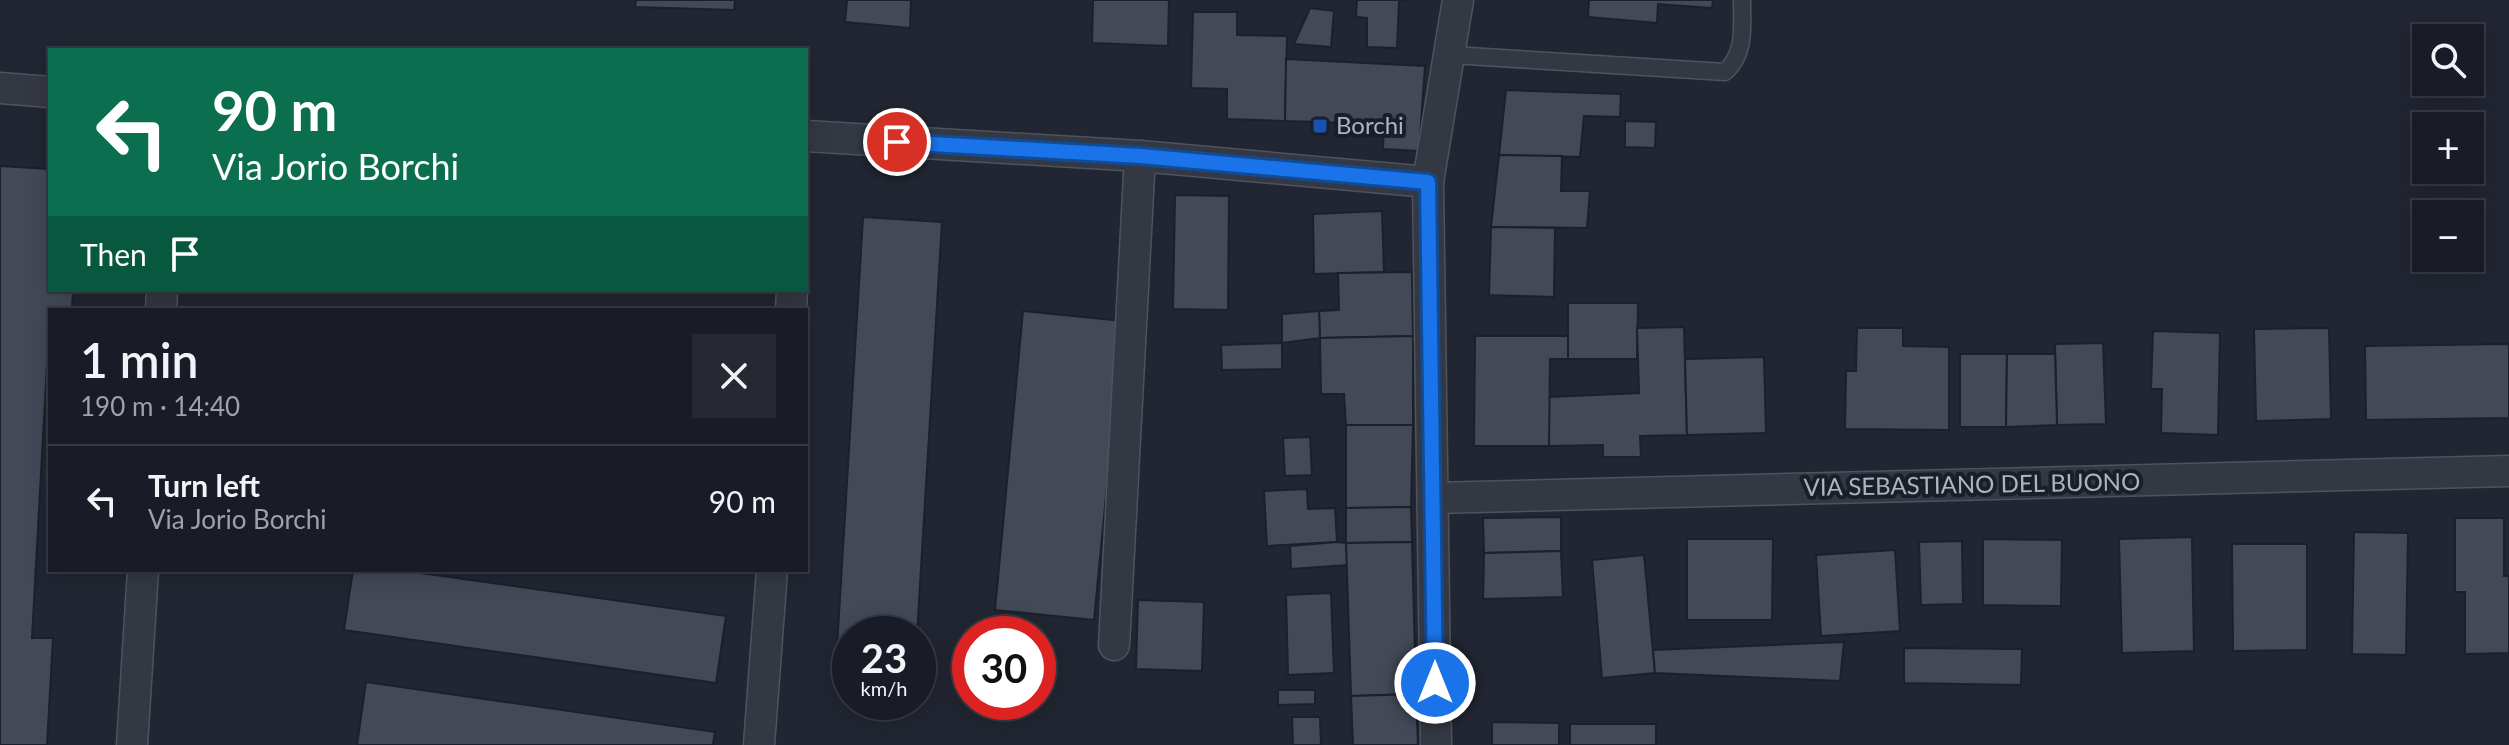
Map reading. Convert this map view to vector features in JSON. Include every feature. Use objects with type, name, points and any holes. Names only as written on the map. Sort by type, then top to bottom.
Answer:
[{"type":"street","points":[[1436,745],[1428,182],[1452,55],[1458,0]]},
{"type":"street","points":[[0,88],[48,92]]},
{"type":"street","points":[[808,136],[1140,156],[1428,182]]},
{"type":"street","points":[[1114,645],[1140,156]]},
{"type":"street","name":"VIA SEBASTIANO DEL BUONO","points":[[1434,498],[2509,471]]},
{"type":"street","points":[[132,745],[143,572]]},
{"type":"street","points":[[759,745],[772,572]]},
{"type":"lane","points":[[1452,55],[1725,72],[1737,61],[1742,41],[1742,0]]},
{"type":"building","points":[[636,0],[735,0],[734,10],[635,7]]},
{"type":"building","points":[[847,0],[911,0],[910,28],[845,22]]},
{"type":"building","points":[[1093,0],[1169,0],[1168,46],[1092,43]]},
{"type":"building","points":[[1357,0],[1407,0],[1399,2],[1397,48],[1367,47],[1367,18],[1356,17]]},
{"type":"building","points":[[1589,0],[1713,0],[1712,8],[1658,4],[1657,23],[1588,17]]},
{"type":"building","points":[[1310,8],[1334,11],[1331,47],[1294,44]]},
{"type":"building","points":[[1193,12],[1237,12],[1237,35],[1287,36],[1285,121],[1227,119],[1227,89],[1191,88]]},
{"type":"building","points":[[1286,59],[1425,66],[1419,151],[1383,149],[1384,124],[1285,121]]},
{"type":"building","points":[[1506,90],[1621,94],[1620,117],[1584,116],[1580,157],[1499,155]]},
{"type":"building","points":[[1625,121],[1656,122],[1655,148],[1625,147]]},
{"type":"building","points":[[1499,155],[1562,156],[1561,191],[1590,191],[1587,228],[1491,227]]},
{"type":"building","points":[[0,166],[48,169],[48,292],[73,292],[72,308],[48,308],[32,638],[53,638],[47,745],[0,745]]},
{"type":"building","points":[[1175,195],[1229,196],[1228,310],[1173,309]]},
{"type":"building","points":[[1382,211],[1384,272],[1314,274],[1313,214]]},
{"type":"building","points":[[863,217],[942,222],[918,616],[839,616]]},
{"type":"building","points":[[1491,227],[1555,228],[1554,297],[1489,295]]},
{"type":"building","points":[[1412,272],[1413,336],[1320,338],[1319,311],[1339,310],[1338,273]]},
{"type":"building","points":[[1568,303],[1638,303],[1637,359],[1568,359]]},
{"type":"building","points":[[1023,311],[1123,321],[1094,620],[995,610]]},
{"type":"building","points":[[1319,311],[1320,338],[1282,343],[1282,314]]},
{"type":"building","points":[[1684,327],[1687,435],[1640,436],[1641,457],[1603,457],[1603,445],[1549,446],[1549,397],[1639,393],[1637,328]]},
{"type":"building","points":[[1857,328],[1903,328],[1903,346],[1949,347],[1949,430],[1845,429],[1846,371],[1856,371]]},
{"type":"building","points":[[2329,328],[2331,419],[2256,421],[2254,329]]},
{"type":"building","points":[[2153,331],[2220,333],[2218,435],[2161,433],[2162,389],[2151,389]]},
{"type":"building","points":[[1413,336],[1413,425],[1346,425],[1344,394],[1321,394],[1320,338]]},
{"type":"building","points":[[1475,336],[1568,336],[1568,359],[1550,359],[1549,446],[1474,446]]},
{"type":"building","points":[[1282,343],[1282,369],[1222,370],[1221,345]]},
{"type":"building","points":[[2103,343],[2106,424],[2057,425],[2055,344]]},
{"type":"building","points":[[2509,344],[2509,418],[2366,420],[2365,346]]},
{"type":"building","points":[[1960,354],[2007,354],[2006,427],[1960,427]]},
{"type":"building","points":[[2007,354],[2055,354],[2057,425],[2006,427]]},
{"type":"building","points":[[1764,357],[1766,433],[1687,435],[1685,359]]},
{"type":"building","points":[[1346,425],[1413,425],[1411,507],[1346,508]]},
{"type":"building","points":[[1310,437],[1312,475],[1285,476],[1283,438]]},
{"type":"building","points":[[1307,489],[1308,509],[1335,508],[1337,542],[1267,546],[1264,491]]},
{"type":"building","points":[[1411,507],[1412,542],[1346,543],[1346,508]]},
{"type":"building","points":[[1561,517],[1561,551],[1484,553],[1483,518]]},
{"type":"building","points":[[2455,518],[2504,518],[2504,576],[2509,576],[2509,653],[2465,654],[2465,592],[2455,592]]},
{"type":"building","points":[[2354,532],[2408,533],[2406,655],[2352,654]]},
{"type":"building","points":[[2192,537],[2194,651],[2122,653],[2119,539]]},
{"type":"building","points":[[1687,539],[1773,539],[1772,620],[1687,620]]},
{"type":"building","points":[[1983,539],[2062,540],[2061,606],[1983,605]]},
{"type":"building","points":[[1962,541],[1963,604],[1921,605],[1919,542]]},
{"type":"building","points":[[1412,542],[1416,694],[1351,696],[1346,543]]},
{"type":"building","points":[[1346,543],[1348,565],[1291,569],[1290,546]]},
{"type":"building","points":[[2232,544],[2307,544],[2307,650],[2233,651]]},
{"type":"building","points":[[1895,550],[1900,631],[1821,636],[1816,555]]},
{"type":"building","points":[[1561,551],[1563,597],[1483,599],[1484,553]]},
{"type":"building","points":[[1644,555],[1655,673],[1602,678],[1592,560]]},
{"type":"building","points":[[353,572],[413,572],[726,616],[716,683],[344,630]]},
{"type":"building","points":[[1331,593],[1334,673],[1288,675],[1286,595]]},
{"type":"building","points":[[1138,600],[1204,602],[1202,671],[1136,669]]},
{"type":"building","points":[[1844,642],[1840,681],[1655,673],[1653,650]]},
{"type":"building","points":[[1904,648],[2022,649],[2021,685],[1904,683]]},
{"type":"building","points":[[366,682],[715,732],[713,745],[357,745]]},
{"type":"building","points":[[1278,690],[1315,690],[1315,704],[1278,705]]},
{"type":"building","points":[[1416,694],[1418,745],[1353,745],[1351,696]]},
{"type":"building","points":[[1292,717],[1320,717],[1321,745],[1293,745]]},
{"type":"building","points":[[1492,722],[1559,723],[1559,745],[1492,745]]},
{"type":"building","points":[[1570,724],[1656,724],[1656,745],[1570,745]]},
{"type":"place","name":"Borchi","points":[[1320,126]]},
{"type":"route","points":[[897,142],[1140,156],[1428,182],[1435,683]]}]
